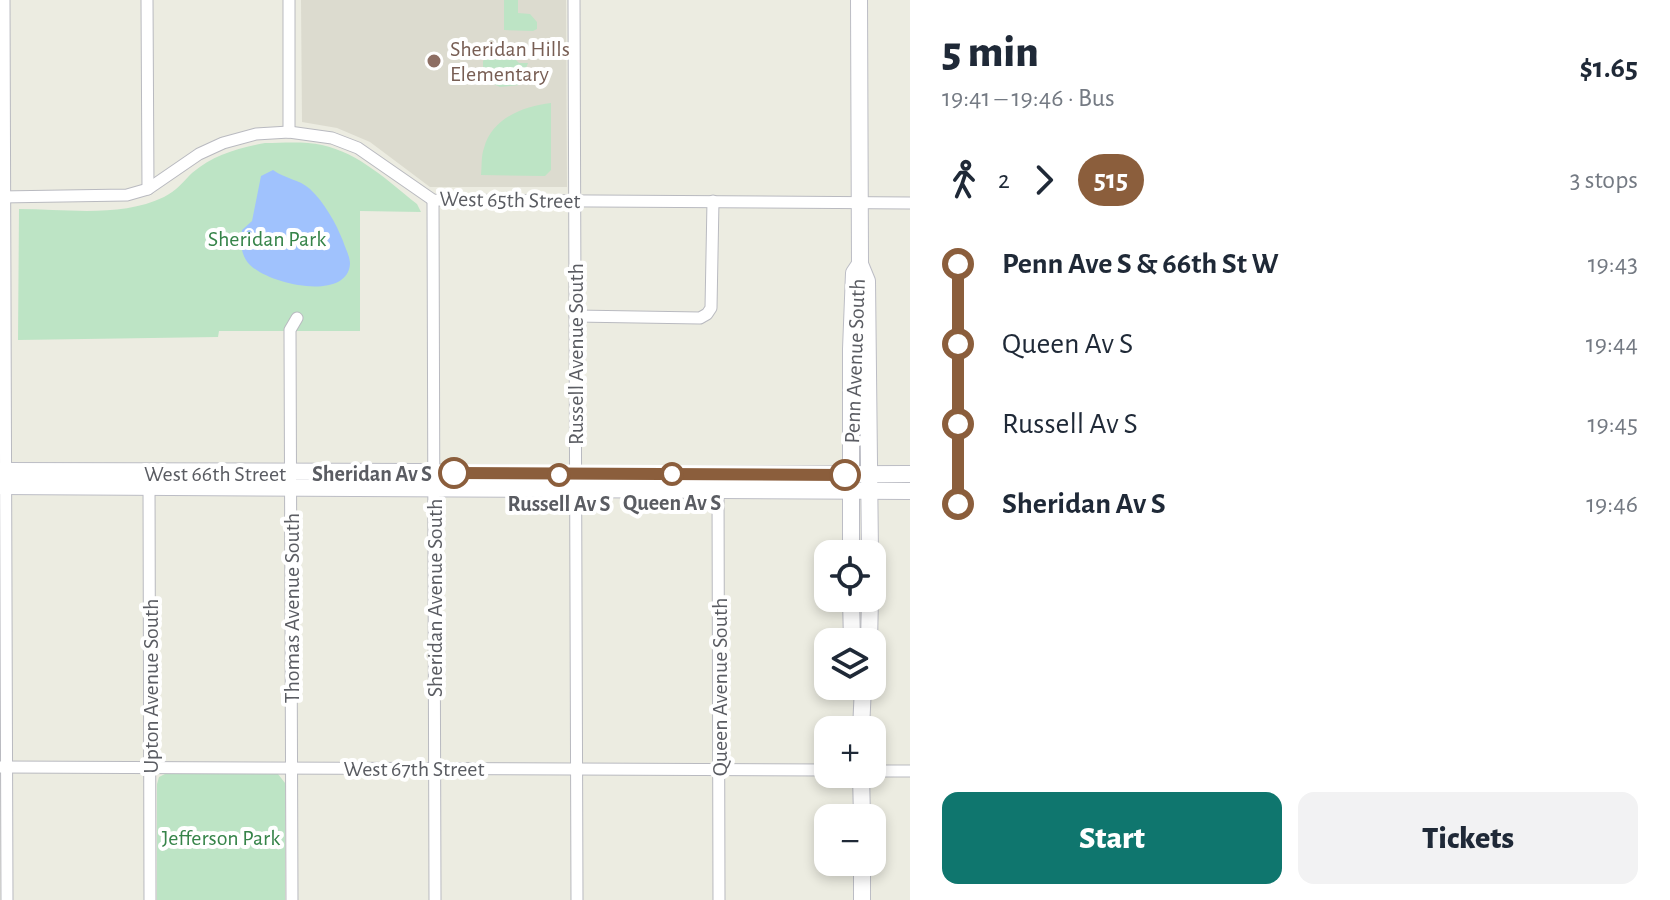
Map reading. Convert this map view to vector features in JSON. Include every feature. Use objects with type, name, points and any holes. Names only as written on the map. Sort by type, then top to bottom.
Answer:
[{"type":"main road","name":"Penn Avenue South","points":[[859,0],[860,264],[867,281],[870,540]]},
{"type":"main road","name":"Penn Avenue South","points":[[851,540],[853,302],[854,273],[860,264]]},
{"type":"main road","name":"West 66th Street","points":[[3,479],[850,483],[910,474]]},
{"type":"main road","name":"West 66th Street","points":[[869,482],[910,491]]},
{"type":"main road","points":[[862,876],[862,900]]},
{"type":"street","points":[[4,0],[3,767],[7,900]]},
{"type":"street","points":[[147,0],[148,189]]},
{"type":"street","points":[[289,0],[289,132]]},
{"type":"street","name":"Russell Avenue South","points":[[574,0],[577,900]]},
{"type":"street","name":"West 65th Street","points":[[2,197],[127,195],[148,189],[199,154],[223,143],[256,134],[289,132],[332,138],[358,148],[433,200],[910,203]]},
{"type":"street","name":"Sheridan Avenue South","points":[[433,200],[435,900]]},
{"type":"street","points":[[575,316],[700,318],[707,314],[711,308],[713,201]]},
{"type":"street","name":"Thomas Avenue South","points":[[292,900],[290,330],[297,318]]},
{"type":"street","name":"Upton Avenue South","points":[[149,480],[150,900]]},
{"type":"street","name":"Queen Avenue South","points":[[718,482],[719,900]]},
{"type":"street","name":"West 67th Street","points":[[3,767],[814,770]]},
{"type":"street","points":[[886,771],[910,771]]},
{"type":"shaded area","name":"Sheridan Hills Elementary","points":[[301,0],[566,0],[567,187],[430,187],[370,142],[337,128],[302,122]]},
{"type":"green space","points":[[504,0],[518,0],[518,13],[530,14],[537,22],[537,29],[504,30]]},
{"type":"green space","points":[[504,48],[519,63],[528,63],[519,85],[500,87],[483,79],[483,61],[494,49]]},
{"type":"green space","points":[[551,103],[551,170],[545,176],[481,175],[483,151],[494,129],[510,115]]},
{"type":"green space","name":"Sheridan Park","points":[[265,143],[308,143],[336,149],[372,169],[417,204],[421,212],[360,211],[360,331],[219,331],[218,337],[18,340],[19,209],[93,211],[147,204],[168,195],[192,173],[217,157]]},
{"type":"green space","name":"Jefferson Park","points":[[165,774],[278,774],[285,783],[285,900],[157,900],[157,784],[159,777]]},
{"type":"water","points":[[273,170],[310,189],[333,220],[350,264],[345,276],[334,283],[302,286],[284,282],[267,276],[246,260],[241,242],[242,230],[252,221],[261,176]]},
{"type":"bus line","name":"515","points":[[454,473],[845,475]]},
{"type":"place","name":"Sheridan Hills Elementary","points":[[434,61]]},
{"type":"place","name":"Sheridan Av S","points":[[454,473]]},
{"type":"place","name":"Queen Av S","points":[[672,474]]},
{"type":"place","name":"Russell Av S","points":[[559,475]]}]
